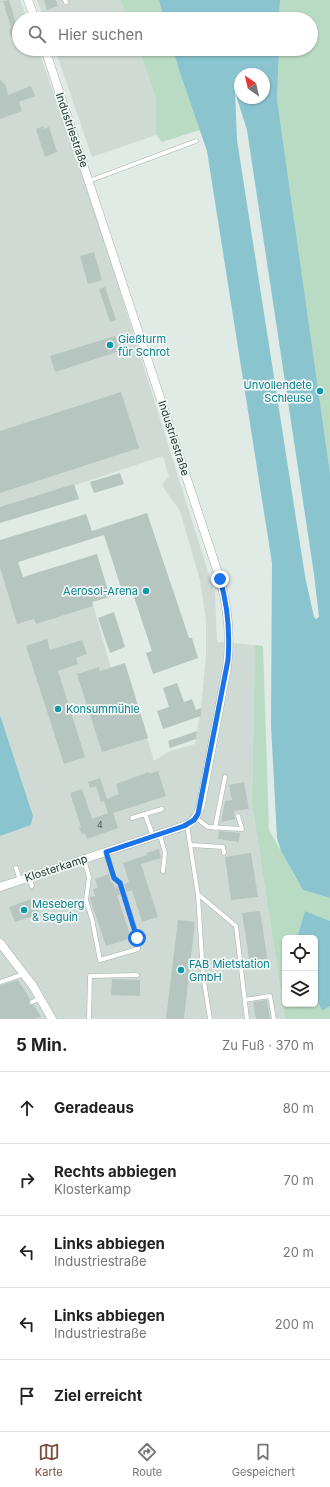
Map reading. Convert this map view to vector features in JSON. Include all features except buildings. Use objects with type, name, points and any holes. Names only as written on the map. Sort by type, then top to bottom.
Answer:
[{"type":"street","points":[[28,0],[32,12]]},
{"type":"street","name":"Industriestraße","points":[[47,56],[220,579],[226,604],[229,636],[228,660],[201,804],[196,818]]},
{"type":"street","points":[[184,826],[196,818]]},
{"type":"street","name":"Klosterkamp","points":[[0,887],[184,826]]},
{"type":"street","points":[[0,943],[41,998],[52,1019]]},
{"type":"lane","points":[[89,181],[196,141]]},
{"type":"lane","points":[[215,828],[225,777]]},
{"type":"lane","points":[[132,818],[162,809]]},
{"type":"lane","points":[[145,814],[165,853],[163,871]]},
{"type":"lane","points":[[196,818],[208,827],[242,829],[238,816]]},
{"type":"lane","points":[[184,826],[191,845],[198,895],[203,975],[210,1019]]},
{"type":"lane","points":[[191,845],[223,847],[224,853]]},
{"type":"lane","points":[[84,859],[89,877],[86,900],[92,919],[100,960],[138,949],[137,938],[125,898],[120,883],[114,878],[106,852]]},
{"type":"lane","points":[[16,868],[20,880]]},
{"type":"lane","points":[[29,877],[32,886]]},
{"type":"lane","points":[[198,895],[236,926],[248,1019]]},
{"type":"lane","points":[[0,982],[24,974]]},
{"type":"lane","points":[[89,1019],[90,976],[137,976]]},
{"type":"lane","points":[[245,1000],[270,996],[274,1019]]},
{"type":"lane","points":[[32,1002],[41,998]]},
{"type":"shaded area","points":[[0,0],[20,0],[24,12],[12,12],[12,56],[40,56],[91,199],[215,594],[217,642],[255,645],[252,803],[285,1019],[0,1019],[0,836],[31,825],[33,816],[0,715],[0,558],[21,623],[92,601],[132,743],[147,738],[154,761],[168,752],[195,744],[201,708],[206,656],[206,620],[200,580],[180,511],[162,484],[169,477],[163,456],[0,510]]},
{"type":"shaded area","points":[[37,0],[120,0],[125,12],[41,12]]},
{"type":"shaded area","points":[[57,56],[141,56],[156,99],[156,135],[92,157]]},
{"type":"green space","points":[[120,0],[159,0],[162,12],[125,12]]},
{"type":"green space","points":[[280,0],[330,0],[330,473],[277,99],[279,56],[318,56],[318,12],[279,12]]},
{"type":"green space","points":[[141,56],[175,56],[200,130],[162,142],[156,135],[156,99]]},
{"type":"green space","points":[[255,645],[263,646],[269,830],[303,890],[330,898],[330,921],[305,911],[298,935],[282,935],[282,999],[252,803]]},
{"type":"green space","points":[[318,1002],[322,1011],[330,1006],[330,1019],[285,1019],[283,1007],[318,1007]]},
{"type":"water","points":[[159,0],[280,0],[279,12],[162,12]]},
{"type":"water","points":[[175,56],[279,56],[277,99],[330,473],[330,898],[303,890],[281,851],[277,838],[271,725],[272,563],[207,151]],"holes":[[[234,68],[270,68],[270,104],[239,104],[247,130],[314,574],[319,617],[316,619],[314,617],[305,576],[237,140],[236,104],[234,104]]]},
{"type":"water","points":[[0,715],[33,816],[31,825],[0,836]]},
{"type":"water","points":[[305,911],[330,921],[330,1006],[322,1011],[318,1002],[318,935],[298,935]]},
{"type":"place","name":"Gießturm für Schrot","points":[[110,345]]},
{"type":"place","name":"Unvollendete Schleuse","points":[[320,391]]},
{"type":"place","name":"Aerosol-Arena","points":[[146,591]]},
{"type":"place","name":"Konsummühle","points":[[58,709]]},
{"type":"place","name":"Meseberg & Seguin","points":[[24,910]]},
{"type":"place","name":"FAB Mietstation GmbH","points":[[181,970]]},
{"type":"route","points":[[137,938],[120,883],[114,878],[106,852],[190,824],[198,814],[228,660],[228,615],[224,591],[220,579]]}]
